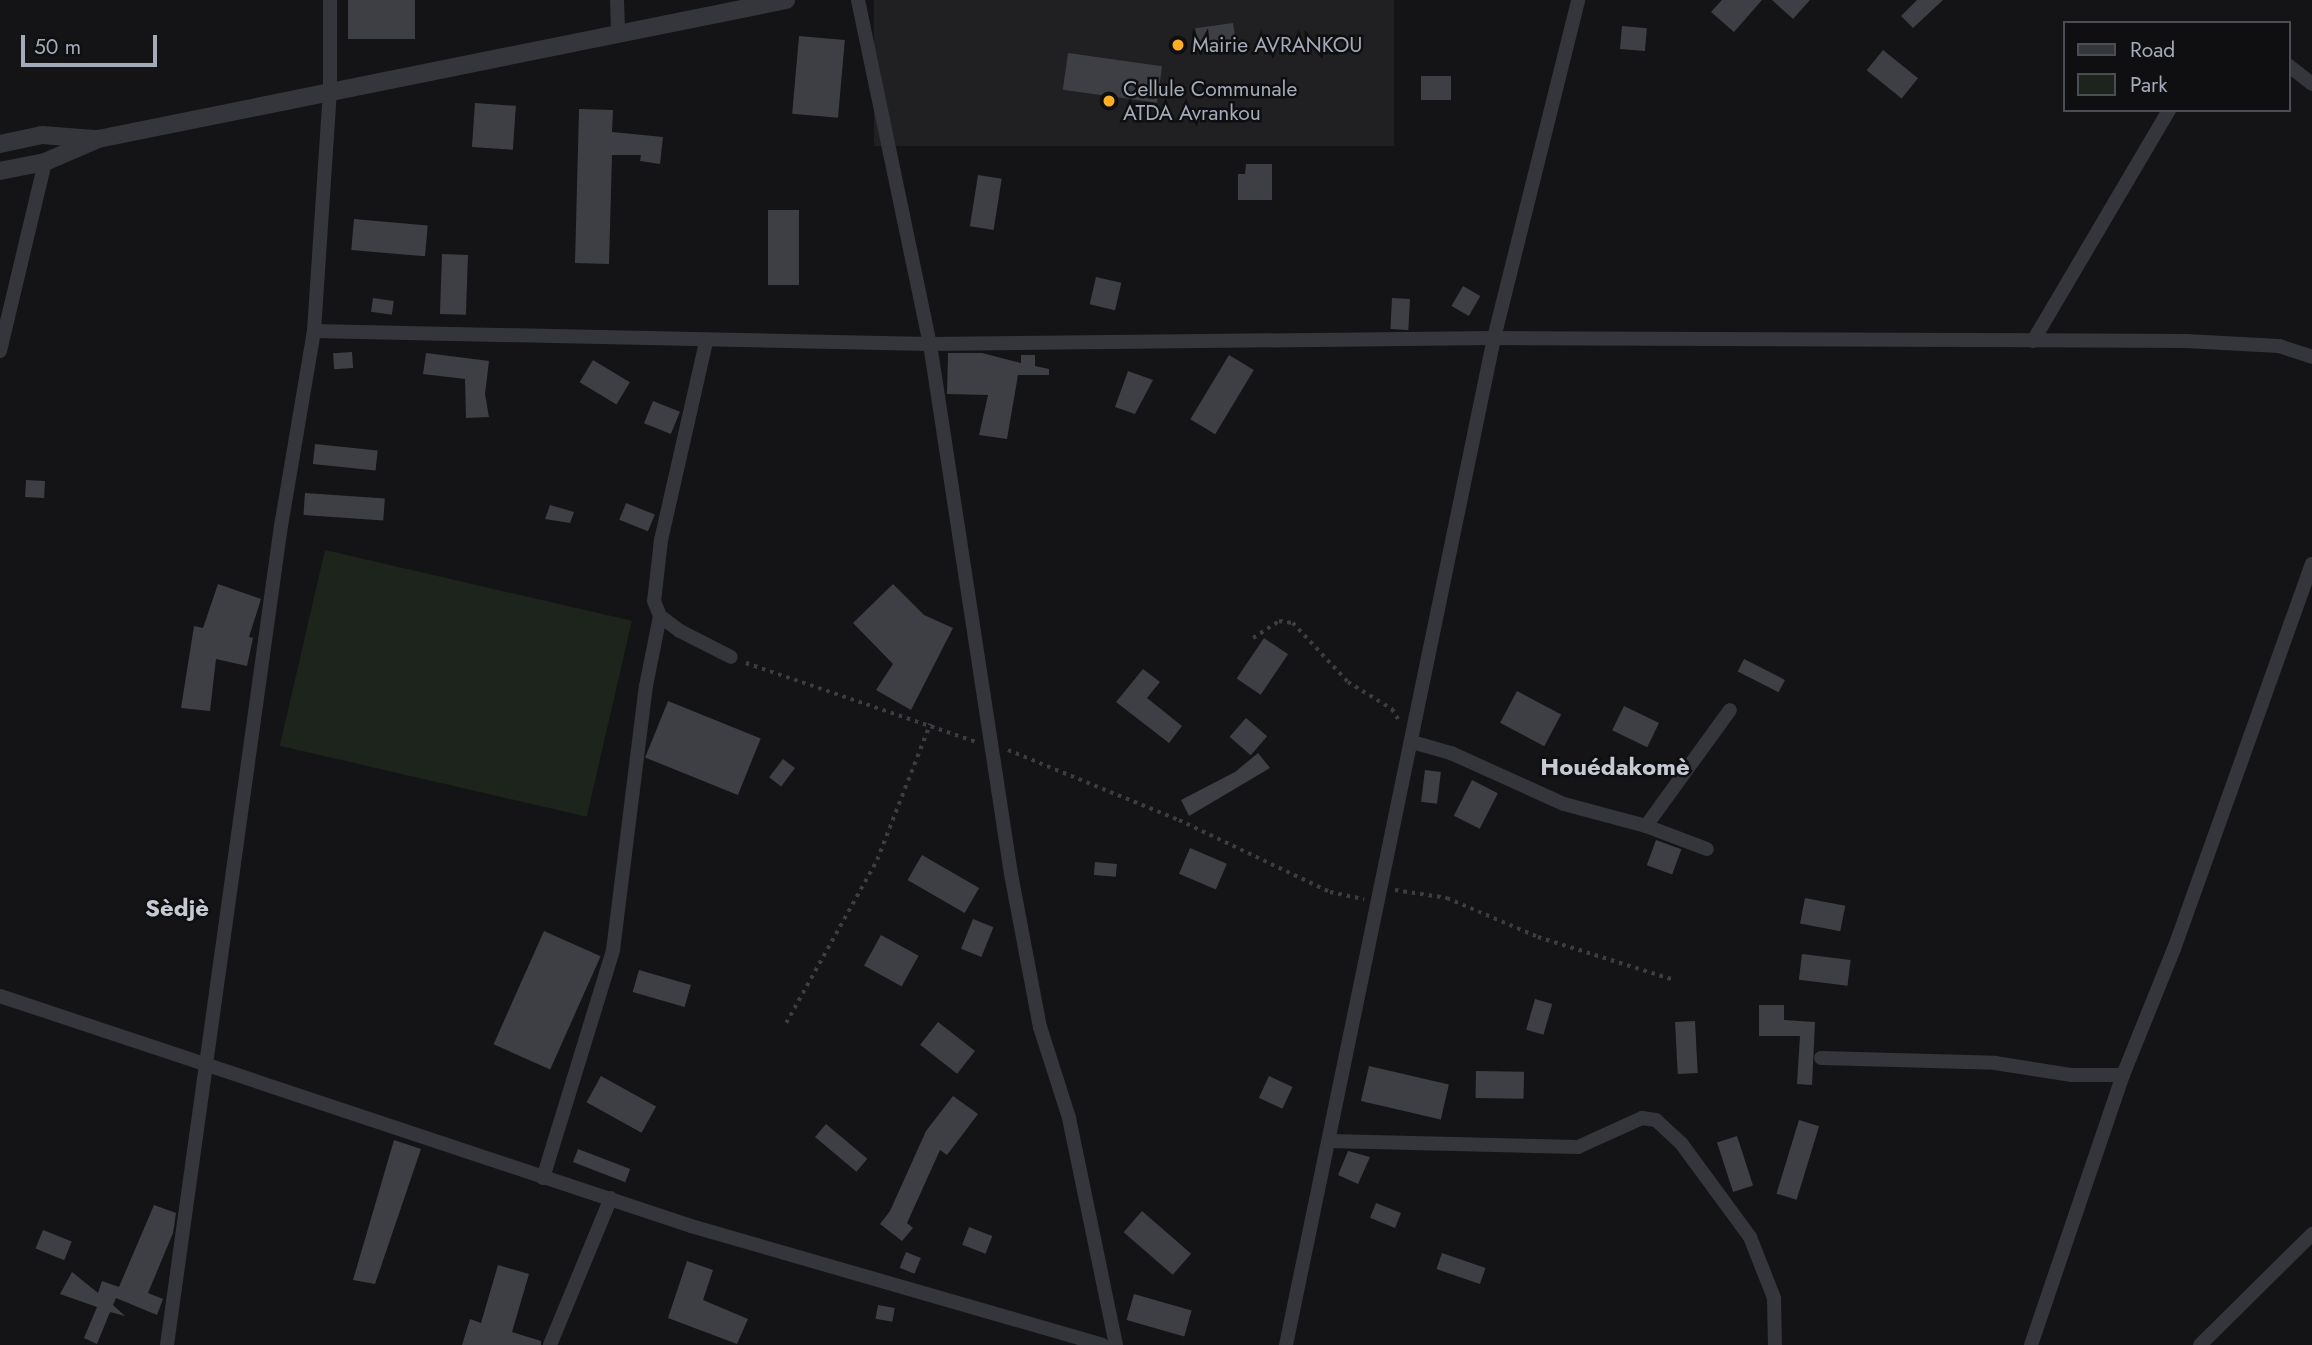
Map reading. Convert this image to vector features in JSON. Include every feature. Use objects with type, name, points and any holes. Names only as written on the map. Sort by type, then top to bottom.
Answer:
[{"type":"street","points":[[167,1345],[281,526],[314,331],[330,91],[330,0]]},
{"type":"street","points":[[617,0],[618,32]]},
{"type":"street","points":[[0,171],[44,162],[98,139],[786,0]]},
{"type":"street","points":[[858,0],[930,344],[992,747],[1040,1027],[1069,1118],[1116,1345]]},
{"type":"street","points":[[1286,1345],[1494,338],[1578,0]]},
{"type":"street","points":[[2291,68],[2312,84]]},
{"type":"street","points":[[2034,341],[2168,112]]},
{"type":"street","points":[[0,144],[42,135],[98,139]]},
{"type":"street","points":[[0,351],[44,162]]},
{"type":"street","points":[[314,331],[706,342],[930,344],[1494,338],[2034,341],[2279,346],[2312,357]]},
{"type":"street","points":[[543,1178],[613,950],[646,686],[660,616],[654,585],[661,540],[706,342]]},
{"type":"street","points":[[2031,1345],[2123,1075],[2174,949],[2312,564]]},
{"type":"street","points":[[660,616],[731,657]]},
{"type":"street","points":[[1646,826],[1730,710]]},
{"type":"street","points":[[1412,742],[1451,753],[1564,803],[1646,826],[1707,849]]},
{"type":"street","points":[[0,996],[704,1230],[1102,1345]]},
{"type":"street","points":[[1821,1058],[1995,1063],[2072,1074],[2123,1075]]},
{"type":"street","points":[[1329,1141],[1578,1147],[1642,1118],[1656,1120],[1681,1143],[1750,1237],[1774,1298],[1775,1345]]},
{"type":"street","points":[[550,1345],[611,1198]]},
{"type":"street","points":[[2200,1345],[2312,1234]]},
{"type":"path","points":[[1254,638],[1279,621],[1293,623],[1348,682],[1392,709],[1412,742]]},
{"type":"path","points":[[731,657],[930,724],[1137,802],[1330,892],[1349,898],[1412,890],[1447,898],[1538,937],[1674,980]]},
{"type":"path","points":[[786,1023],[877,860],[930,724]]},
{"type":"shaded area","name":"Mairie AVRANKOU","points":[[874,0],[1394,0],[1394,146],[874,146]]},
{"type":"green space","points":[[325,550],[632,621],[587,817],[280,746]]},
{"type":"building","points":[[348,0],[415,0],[415,39],[348,39]]},
{"type":"building","points":[[1722,0],[1762,0],[1734,32],[1711,12]]},
{"type":"building","points":[[1772,0],[1810,0],[1793,19]]},
{"type":"building","points":[[1917,0],[1943,0],[1913,28],[1901,16]]},
{"type":"building","points":[[1233,23],[1236,44],[1198,49],[1195,28]]},
{"type":"building","points":[[1622,26],[1647,28],[1645,51],[1620,49]]},
{"type":"building","points":[[799,36],[845,40],[838,118],[792,114]]},
{"type":"building","points":[[1883,50],[1918,78],[1902,99],[1867,70]]},
{"type":"building","points":[[1068,53],[1162,66],[1157,103],[1063,90]]},
{"type":"building","points":[[1421,76],[1451,76],[1451,100],[1421,100]]},
{"type":"building","points":[[475,103],[516,106],[513,150],[472,147]]},
{"type":"building","points":[[579,109],[613,110],[612,132],[663,137],[660,164],[640,161],[641,155],[612,155],[609,264],[575,263]]},
{"type":"building","points":[[1246,164],[1272,164],[1272,200],[1238,200],[1238,174],[1245,174]]},
{"type":"building","points":[[978,175],[1002,179],[994,230],[970,226]]},
{"type":"building","points":[[768,210],[799,210],[799,285],[768,285]]},
{"type":"building","points":[[354,219],[428,225],[425,256],[351,250]]},
{"type":"building","points":[[442,254],[468,255],[466,315],[440,314]]},
{"type":"building","points":[[1096,277],[1121,283],[1115,310],[1090,304]]},
{"type":"building","points":[[1463,286],[1480,296],[1469,316],[1452,306]]},
{"type":"building","points":[[373,298],[394,301],[392,315],[371,312]]},
{"type":"building","points":[[1392,298],[1410,299],[1408,330],[1390,329]]},
{"type":"building","points":[[352,352],[353,368],[334,369],[333,353]]},
{"type":"building","points":[[426,353],[489,361],[485,394],[489,417],[466,418],[465,379],[423,374]]},
{"type":"building","points":[[948,353],[982,353],[1021,363],[1021,355],[1035,355],[1035,366],[1049,369],[1049,375],[1018,375],[1007,439],[979,435],[988,395],[947,394]]},
{"type":"building","points":[[1229,355],[1254,370],[1215,434],[1190,419]]},
{"type":"building","points":[[593,360],[630,382],[616,404],[580,382]]},
{"type":"building","points":[[1128,371],[1153,380],[1135,414],[1115,407]]},
{"type":"building","points":[[653,401],[680,412],[671,434],[644,423]]},
{"type":"building","points":[[315,444],[378,451],[376,470],[313,464]]},
{"type":"building","points":[[26,480],[45,481],[44,498],[25,497]]},
{"type":"building","points":[[305,493],[385,499],[383,521],[303,515]]},
{"type":"building","points":[[626,503],[655,515],[648,531],[619,520]]},
{"type":"building","points":[[550,505],[574,512],[570,523],[545,519]]},
{"type":"building","points":[[218,584],[261,599],[249,637],[253,638],[247,666],[216,659],[210,711],[181,708],[194,626],[203,628]]},
{"type":"building","points":[[893,584],[924,615],[953,628],[911,710],[876,690],[893,664],[853,623]]},
{"type":"building","points":[[1264,638],[1288,654],[1261,695],[1237,679]]},
{"type":"building","points":[[1744,659],[1785,680],[1779,692],[1738,671]]},
{"type":"building","points":[[1143,669],[1160,682],[1147,698],[1182,726],[1169,743],[1116,702]]},
{"type":"building","points":[[1517,691],[1561,714],[1544,746],[1500,723]]},
{"type":"building","points":[[668,701],[761,738],[738,795],[645,758]]},
{"type":"building","points":[[1624,706],[1659,723],[1647,747],[1612,730]]},
{"type":"building","points":[[1246,718],[1267,736],[1251,755],[1230,737]]},
{"type":"building","points":[[1258,753],[1270,768],[1189,816],[1181,800],[1235,772]]},
{"type":"building","points":[[783,759],[795,768],[781,786],[769,777]]},
{"type":"building","points":[[1425,770],[1441,772],[1437,804],[1421,802]]},
{"type":"building","points":[[1472,780],[1498,793],[1480,829],[1454,816]]},
{"type":"building","points":[[1656,840],[1681,849],[1672,875],[1647,865]]},
{"type":"building","points":[[1190,848],[1227,864],[1216,889],[1179,874]]},
{"type":"building","points":[[922,855],[979,888],[965,913],[908,880]]},
{"type":"building","points":[[1095,862],[1117,864],[1116,877],[1094,875]]},
{"type":"building","points":[[1805,898],[1845,906],[1840,931],[1800,924]]},
{"type":"building","points":[[973,919],[993,927],[981,957],[961,949]]},
{"type":"building","points":[[544,931],[601,956],[550,1069],[494,1044]]},
{"type":"building","points":[[881,935],[919,956],[902,986],[864,966]]},
{"type":"building","points":[[1802,954],[1851,960],[1847,986],[1799,980]]},
{"type":"building","points":[[639,970],[691,985],[685,1007],[633,992]]},
{"type":"building","points":[[1535,999],[1552,1004],[1543,1035],[1526,1030]]},
{"type":"building","points":[[1759,1005],[1784,1005],[1784,1020],[1815,1022],[1812,1085],[1797,1084],[1800,1036],[1759,1036]]},
{"type":"building","points":[[1695,1021],[1698,1073],[1678,1074],[1675,1022]]},
{"type":"building","points":[[938,1022],[975,1051],[957,1074],[920,1045]]},
{"type":"building","points":[[1369,1066],[1449,1084],[1441,1120],[1361,1101]]},
{"type":"building","points":[[1476,1071],[1524,1072],[1524,1099],[1476,1098]]},
{"type":"building","points":[[601,1076],[656,1107],[642,1133],[586,1102]]},
{"type":"building","points":[[1269,1076],[1293,1087],[1282,1109],[1259,1098]]},
{"type":"building","points":[[953,1096],[978,1114],[947,1155],[940,1150],[907,1223],[913,1228],[902,1241],[880,1224],[890,1211],[926,1131]]},
{"type":"building","points":[[1799,1120],[1819,1126],[1797,1200],[1776,1194]]},
{"type":"building","points":[[826,1124],[867,1159],[856,1172],[815,1137]]},
{"type":"building","points":[[1737,1136],[1753,1185],[1733,1192],[1717,1142]]},
{"type":"building","points":[[394,1140],[421,1149],[375,1284],[353,1280]]},
{"type":"building","points":[[578,1149],[630,1169],[625,1182],[573,1162]]},
{"type":"building","points":[[1348,1151],[1370,1157],[1358,1184],[1338,1175]]},
{"type":"building","points":[[1376,1203],[1401,1213],[1395,1228],[1370,1218]]},
{"type":"building","points":[[154,1205],[176,1213],[173,1233],[148,1293],[163,1299],[157,1315],[116,1298],[113,1305],[125,1316],[110,1312],[97,1344],[84,1338],[97,1307],[60,1294],[72,1272],[98,1293],[102,1281],[119,1287]]},
{"type":"building","points":[[1142,1211],[1191,1254],[1173,1275],[1124,1232]]},
{"type":"building","points":[[969,1227],[992,1236],[986,1254],[962,1245]]},
{"type":"building","points":[[43,1230],[72,1242],[64,1260],[36,1249]]},
{"type":"building","points":[[906,1252],[921,1258],[914,1274],[900,1268]]},
{"type":"building","points":[[1442,1253],[1485,1268],[1480,1284],[1436,1269]]},
{"type":"building","points":[[687,1261],[713,1270],[703,1300],[748,1319],[737,1344],[668,1318]]},
{"type":"building","points":[[498,1265],[529,1274],[512,1332],[541,1341],[541,1345],[462,1345],[470,1319],[481,1323]]},
{"type":"building","points":[[1134,1294],[1192,1311],[1184,1336],[1127,1320]]},
{"type":"building","points":[[878,1305],[895,1308],[892,1322],[876,1319]]},
{"type":"place","name":"Mairie AVRANKOU","points":[[1178,45]]},
{"type":"place","name":"Cellule Communale ATDA Avrankou","points":[[1109,101]]},
{"type":"district","name":"Houédakomè","points":[[1615,767]]},
{"type":"district","name":"Sèdjè","points":[[177,908]]}]
